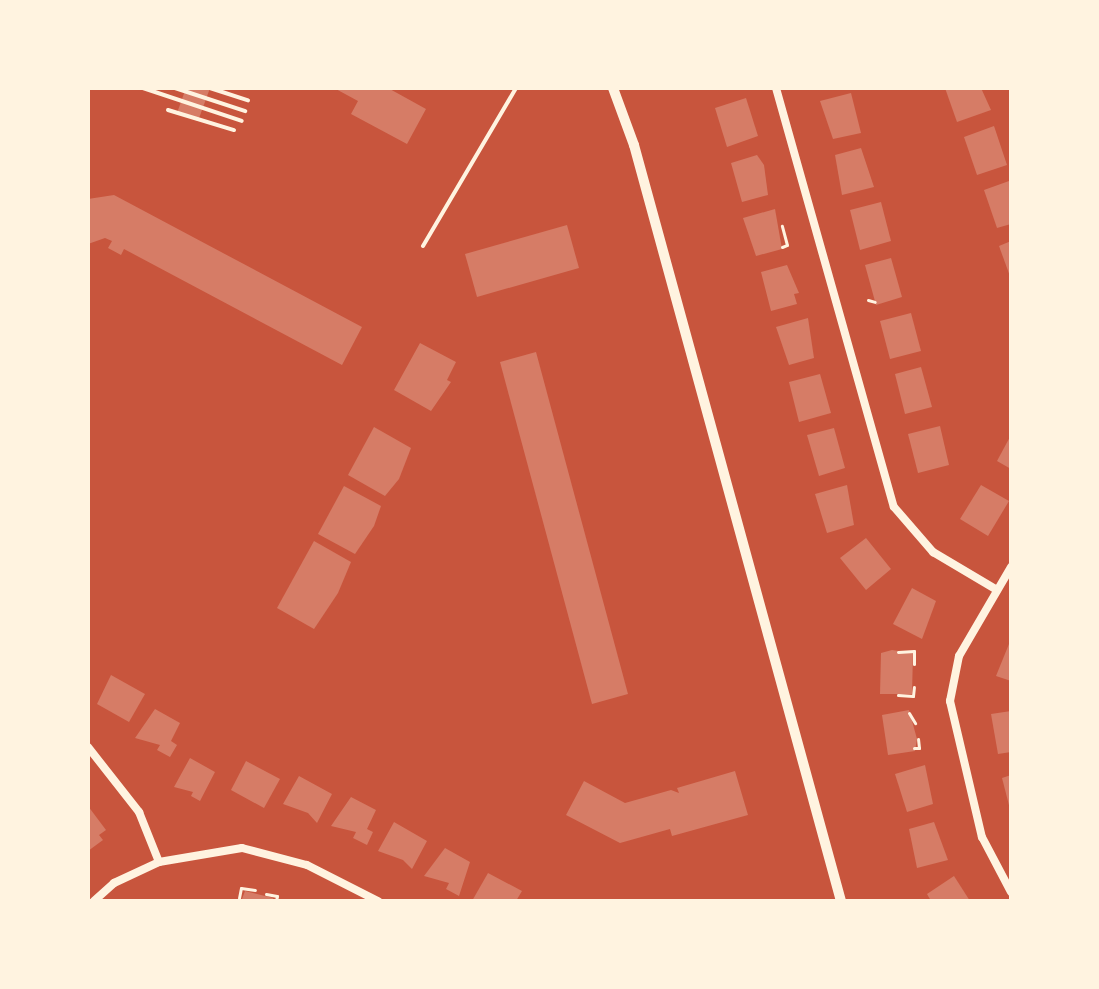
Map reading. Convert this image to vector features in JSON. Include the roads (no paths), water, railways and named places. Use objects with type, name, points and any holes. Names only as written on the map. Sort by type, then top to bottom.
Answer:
[{"type":"street","points":[[613,88],[634,145],[841,901]]},
{"type":"street","points":[[776,88],[894,507],[933,552],[997,590]]},
{"type":"street","points":[[1011,567],[959,656],[950,701],[982,837],[1011,892]]},
{"type":"street","points":[[88,747],[118,778],[139,812],[159,862]]},
{"type":"street","points":[[94,901],[114,883],[159,862],[207,850],[256,850],[307,865],[378,901]]},
{"type":"lane","points":[[143,88],[242,121]]},
{"type":"lane","points":[[175,88],[245,111]]},
{"type":"lane","points":[[210,88],[248,100]]},
{"type":"lane","points":[[423,246],[516,88]]},
{"type":"lane","points":[[168,110],[234,130]]}]
